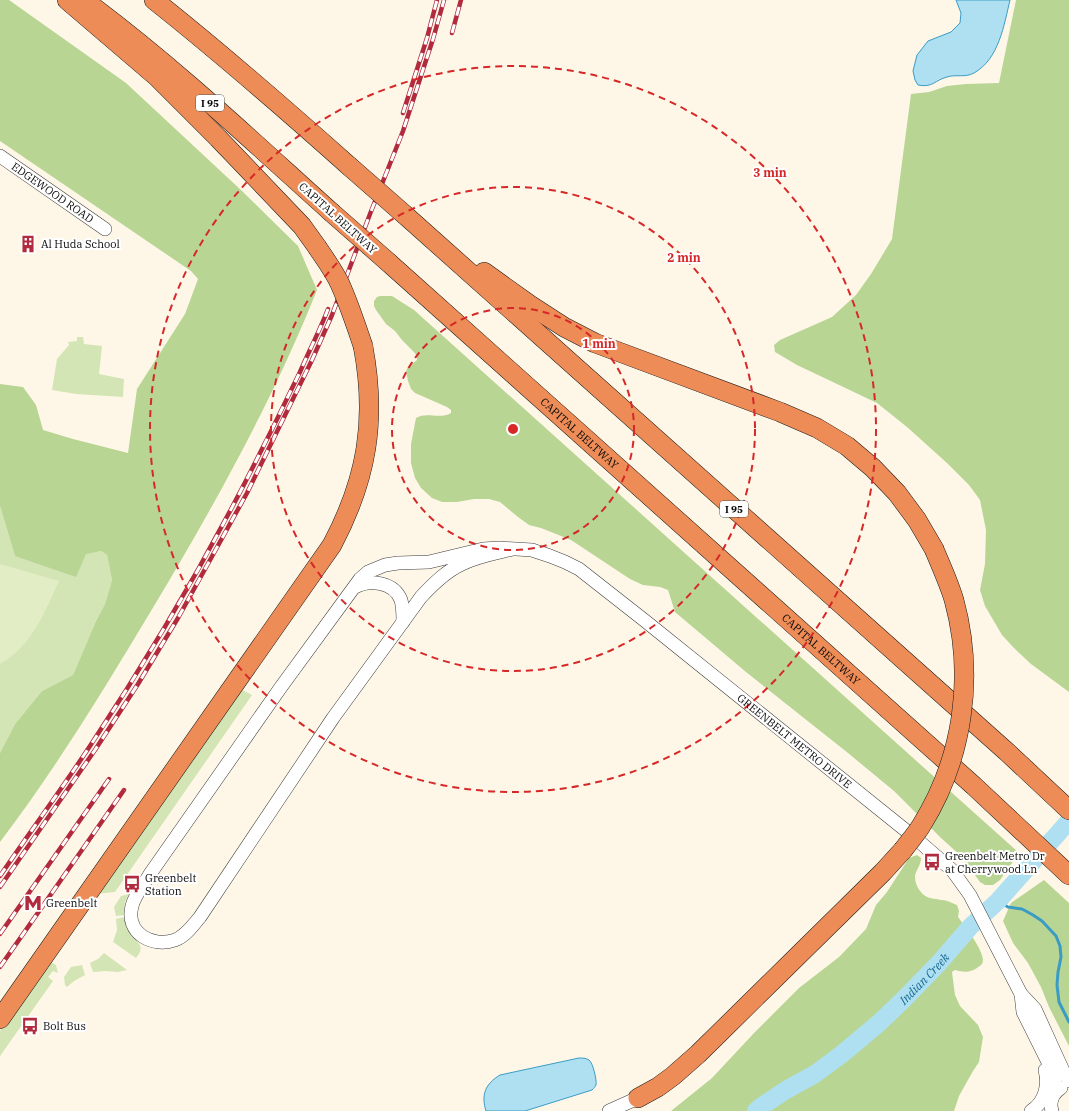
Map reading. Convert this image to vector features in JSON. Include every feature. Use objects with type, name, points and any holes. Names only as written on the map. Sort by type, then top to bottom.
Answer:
[{"type":"highway","points":[[0,1019],[332,545],[354,499],[362,470],[370,420],[367,369],[362,346],[340,284],[332,268],[318,247],[302,226],[218,138],[162,83],[67,0]]},
{"type":"highway","name":"CAPITAL BELTWAY","points":[[84,0],[167,66],[388,262],[974,786],[1063,869]]},
{"type":"highway","name":"I 95","points":[[154,0],[194,31],[258,85],[405,215],[1007,752],[1066,807]]},
{"type":"highway","points":[[405,215],[530,305],[564,327],[595,343],[811,425],[847,446],[873,468],[897,493],[917,520],[934,549],[954,600],[964,654],[965,679],[963,706],[956,746],[944,783],[920,827],[903,850],[883,872],[698,1054],[673,1076],[658,1087],[638,1098]]},
{"type":"street","name":"EDGEWOOD ROAD","points":[[0,156],[105,229]]},
{"type":"street","name":"GREENBELT METRO DRIVE","points":[[513,549],[473,560],[453,569],[429,588],[333,718],[200,917],[184,934],[176,939],[159,942],[142,937],[133,924],[132,916],[132,906],[137,894],[272,700],[354,587],[368,572],[385,564],[429,562],[483,549],[499,548],[532,550],[565,562],[579,569],[914,837],[952,870],[970,895],[1021,994],[1035,1009],[1069,1081]]},
{"type":"street","points":[[354,587],[360,584],[374,582],[388,586],[398,595],[402,608],[403,622]]},
{"type":"street","name":"GREENBELT METRO DRIVE","points":[[1021,994],[1023,1012],[1054,1074],[1051,1104]]},
{"type":"street","points":[[1031,1111],[1040,1102],[1046,1087],[1046,1073],[1036,1039]]},
{"type":"street","points":[[1052,1045],[1069,1068]]},
{"type":"street","points":[[1051,1104],[1060,1089],[1069,1086]]},
{"type":"street","points":[[609,1111],[638,1098]]},
{"type":"green space","points":[[0,0],[9,0],[126,83],[242,191],[298,246],[317,290],[282,371],[242,451],[177,568],[80,726],[21,814],[0,842],[0,753],[15,724],[42,691],[73,675],[96,621],[105,604],[112,580],[107,555],[101,551],[86,554],[76,577],[15,556],[0,506],[0,384],[23,387],[36,405],[43,430],[128,453],[137,389],[185,314],[198,279],[191,271],[0,141]]},
{"type":"green space","points":[[1016,0],[1069,0],[1069,692],[1031,664],[1014,648],[1002,635],[985,606],[980,590],[985,564],[986,530],[980,500],[969,485],[907,427],[877,403],[797,365],[775,352],[774,345],[780,340],[832,317],[856,295],[871,274],[892,239],[911,94],[929,92],[947,86],[999,83]]},
{"type":"green space","points":[[380,296],[392,296],[414,310],[1019,853],[1000,880],[993,885],[985,885],[980,882],[961,856],[894,791],[746,672],[675,612],[668,590],[660,587],[643,585],[630,579],[571,540],[541,528],[529,525],[500,502],[489,499],[474,499],[457,502],[442,502],[432,498],[421,488],[415,478],[411,463],[411,444],[416,418],[424,415],[447,415],[451,413],[451,410],[415,393],[411,389],[406,371],[408,367],[417,360],[417,356],[395,331],[386,324],[376,310],[374,301]]},
{"type":"green space","points":[[77,337],[83,337],[84,344],[102,346],[99,374],[124,379],[123,397],[76,394],[52,390],[57,359],[69,345],[68,342],[77,341]]},
{"type":"green space","points":[[0,506],[15,556],[101,551],[107,555],[112,580],[105,604],[96,621],[73,675],[42,691],[15,724],[0,753]]},
{"type":"green space","points":[[0,564],[59,581],[36,628],[29,638],[11,657],[0,664]]},
{"type":"green space","points":[[239,688],[252,695],[115,892],[94,894]]},
{"type":"green space","points":[[917,855],[921,858],[915,876],[918,888],[928,897],[946,900],[957,905],[959,911],[958,917],[979,947],[983,960],[982,964],[972,971],[964,972],[955,970],[952,972],[955,995],[960,1006],[978,1025],[983,1037],[979,1062],[959,1096],[954,1111],[671,1111],[712,1078],[799,988],[839,957],[866,929],[876,905],[887,892],[909,858]]},
{"type":"green space","points":[[1044,880],[1069,903],[1069,1046],[1049,1007],[1041,987],[1028,963],[1013,943],[1003,921],[1011,903]]},
{"type":"green space","points":[[129,894],[125,902],[124,915],[116,916],[114,907],[121,896]]},
{"type":"green space","points":[[125,917],[129,931],[141,947],[141,950],[136,958],[113,942],[117,930],[116,919]]},
{"type":"green space","points":[[104,953],[127,970],[118,972],[93,972],[90,963],[98,959]]},
{"type":"green space","points":[[49,961],[56,965],[58,973],[53,971],[48,977],[53,981],[0,1056],[0,1031]]},
{"type":"green space","points":[[82,965],[85,975],[67,987],[65,985],[64,977],[71,967]]},
{"type":"water","points":[[956,0],[1010,0],[1003,30],[995,50],[982,67],[974,73],[943,78],[931,85],[918,85],[913,71],[917,55],[928,41],[951,32],[960,23],[961,13]]},
{"type":"water","points":[[579,1058],[588,1059],[592,1064],[596,1086],[592,1090],[525,1111],[486,1111],[484,1095],[491,1082],[500,1075]]},
{"type":"waterway","name":"Indian Creek","points":[[756,1111],[786,1090],[815,1074],[879,1023],[939,963],[970,927],[998,901],[1069,821]]},
{"type":"waterway","points":[[998,901],[1008,907],[1022,909],[1033,915],[1042,921],[1056,936],[1060,946],[1061,957],[1057,985],[1059,1002],[1069,1022]]},
{"type":"railway","points":[[403,113],[427,38],[437,0]]},
{"type":"railway","points":[[0,887],[95,750],[138,684],[178,618],[247,493],[312,360],[332,315],[403,131],[444,0]]},
{"type":"railway","points":[[452,33],[461,0]]},
{"type":"railway","points":[[0,876],[68,779],[114,709],[160,635],[204,559],[225,521],[300,372],[328,309]]},
{"type":"railway","points":[[0,934],[109,779]]},
{"type":"railway","points":[[0,967],[124,790]]},
{"type":"place","name":"Al Huda School","points":[[28,244]]},
{"type":"place","name":"Greenbelt Metro Dr at Cherrywood Ln","points":[[932,862]]},
{"type":"place","name":"Greenbelt Station","points":[[132,884]]},
{"type":"place","name":"Greenbelt","points":[[33,903]]},
{"type":"place","name":"Bolt Bus","points":[[30,1026]]}]
